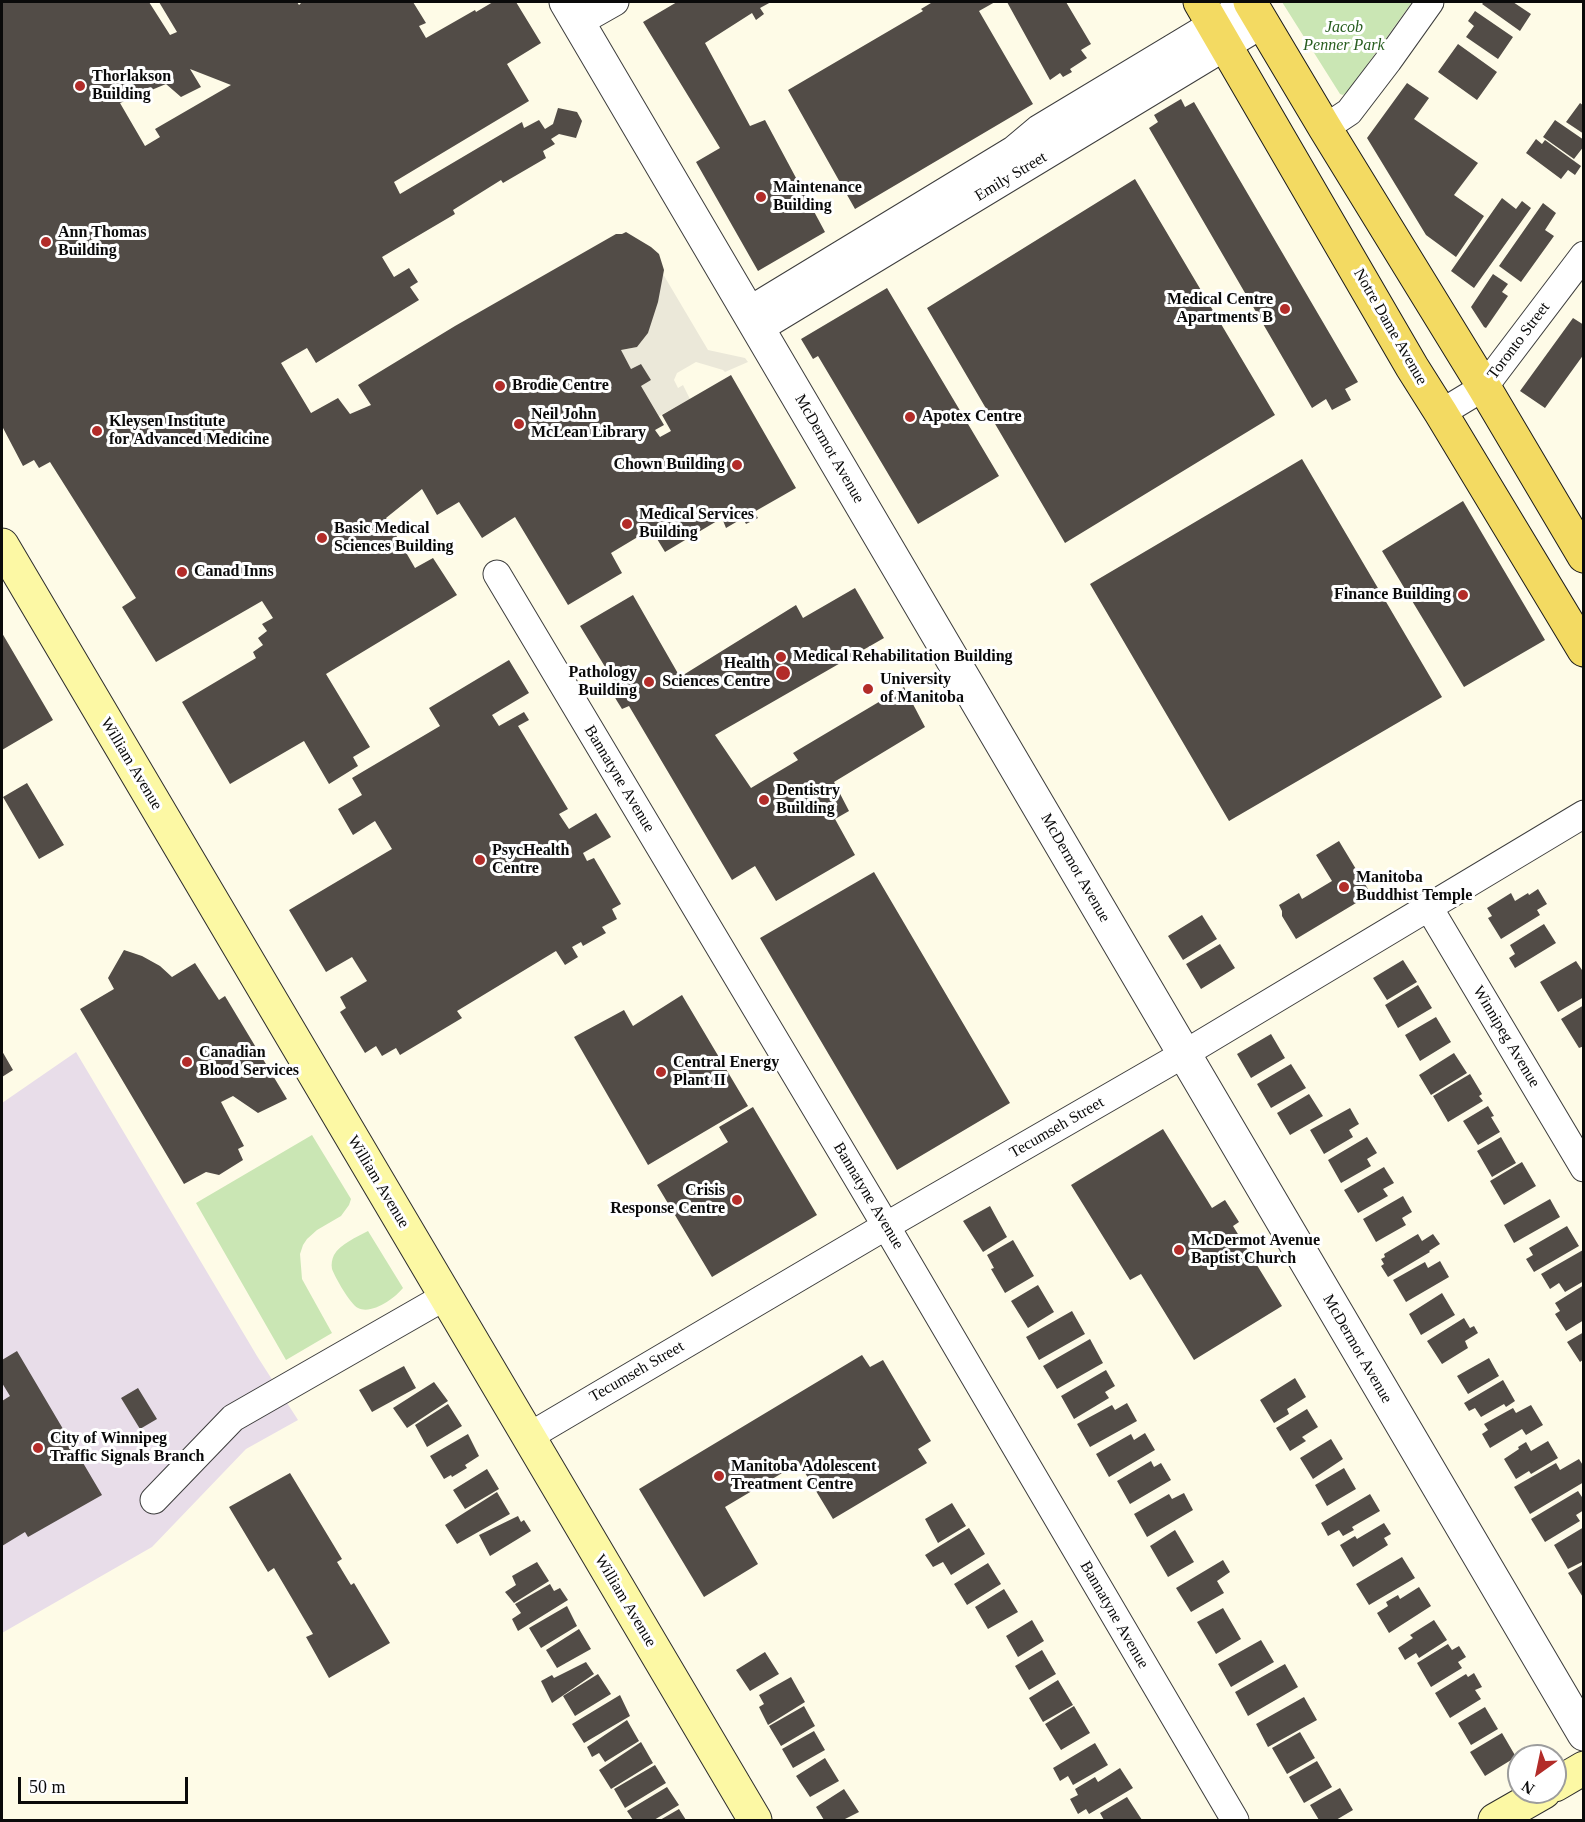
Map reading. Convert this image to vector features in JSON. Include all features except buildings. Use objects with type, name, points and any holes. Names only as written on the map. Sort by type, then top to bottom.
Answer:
[{"type":"main road","points":[[1254,9],[1584,556]]},
{"type":"main road","name":"Notre Dame Avenue","points":[[1213,23],[1412,368],[1584,650]]},
{"type":"main road","name":"William Avenue","points":[[2,545],[755,1821]]},
{"type":"main road","points":[[1567,1778],[1584,1768]]},
{"type":"main road","points":[[1495,1821],[1524,1804]]},
{"type":"street","points":[[572,12],[615,2]]},
{"type":"street","points":[[1325,128],[1349,112],[1430,2]]},
{"type":"street","name":"Emily Street","points":[[754,320],[1213,23],[1254,9]]},
{"type":"street","name":"McDermot Avenue","points":[[572,12],[1584,1734]]},
{"type":"street","name":"Toronto Street","points":[[1441,413],[1484,387],[1584,255]]},
{"type":"street","name":"Bannatyne Avenue","points":[[497,574],[886,1226],[1235,1821]]},
{"type":"street","name":"Tecumseh Street","points":[[528,1437],[1184,1054],[1584,814]]},
{"type":"street","name":"Winnipeg Avenue","points":[[1428,906],[1584,1168]]},
{"type":"street","points":[[154,1500],[233,1418],[446,1296]]},
{"type":"shaded area","points":[[663,274],[708,350],[745,358],[748,362],[725,372],[696,362],[677,373],[674,380],[678,388],[683,385],[690,399],[659,416],[641,386],[651,380],[641,364],[631,369],[621,350],[637,347],[648,333]]},
{"type":"shaded area","points":[[76,1052],[257,1356],[298,1420],[246,1449],[152,1547],[2,1633],[2,1103]]},
{"type":"green space","name":"Jacob Penner Park","points":[[1282,2],[1412,2],[1349,90],[1343,95],[1340,94]]},
{"type":"green space","points":[[312,1135],[351,1199],[341,1216],[317,1230],[307,1239],[300,1254],[302,1279],[332,1333],[286,1360],[196,1203]]},
{"type":"green space","points":[[368,1231],[403,1288],[383,1304],[364,1310],[355,1306],[347,1296],[332,1269],[332,1263],[340,1247]]},
{"type":"place","name":"Thorlakson Building","points":[[80,86]]},
{"type":"place","name":"Maintenance Building","points":[[761,197]]},
{"type":"place","name":"Ann Thomas Building","points":[[46,242]]},
{"type":"place","name":"Medical Centre Apartments B","points":[[1285,309]]},
{"type":"place","name":"Brodie Centre","points":[[500,386]]},
{"type":"place","name":"Apotex Centre","points":[[910,417]]},
{"type":"place","name":"Neil John McLean Library","points":[[519,424]]},
{"type":"place","name":"Kleysen Institute for Advanced Medicine","points":[[97,431]]},
{"type":"place","name":"Chown Building","points":[[737,465]]},
{"type":"place","name":"Medical Services Building","points":[[627,524]]},
{"type":"place","name":"Basic Medical Sciences Building","points":[[322,538]]},
{"type":"place","name":"Canad Inns","points":[[182,572]]},
{"type":"place","name":"Finance Building","points":[[1463,595]]},
{"type":"place","name":"Medical Rehabilitation Building","points":[[781,657]]},
{"type":"place","name":"Health Sciences Centre","points":[[783,673]]},
{"type":"place","name":"Pathology Building","points":[[649,682]]},
{"type":"place","name":"University of Manitoba","points":[[868,689]]},
{"type":"place","name":"Dentistry Building","points":[[764,800]]},
{"type":"place","name":"PsycHealth Centre","points":[[480,860]]},
{"type":"place","name":"Manitoba Buddhist Temple","points":[[1344,887]]},
{"type":"place","name":"Canadian Blood Services","points":[[187,1062]]},
{"type":"place","name":"Central Energy Plant II","points":[[661,1072]]},
{"type":"place","name":"Crisis Response Centre","points":[[737,1200]]},
{"type":"place","name":"McDermot Avenue Baptist Church","points":[[1179,1250]]},
{"type":"place","name":"City of Winnipeg Traffic Signals Branch","points":[[38,1448]]},
{"type":"place","name":"Manitoba Adolescent Treatment Centre","points":[[719,1476]]}]
